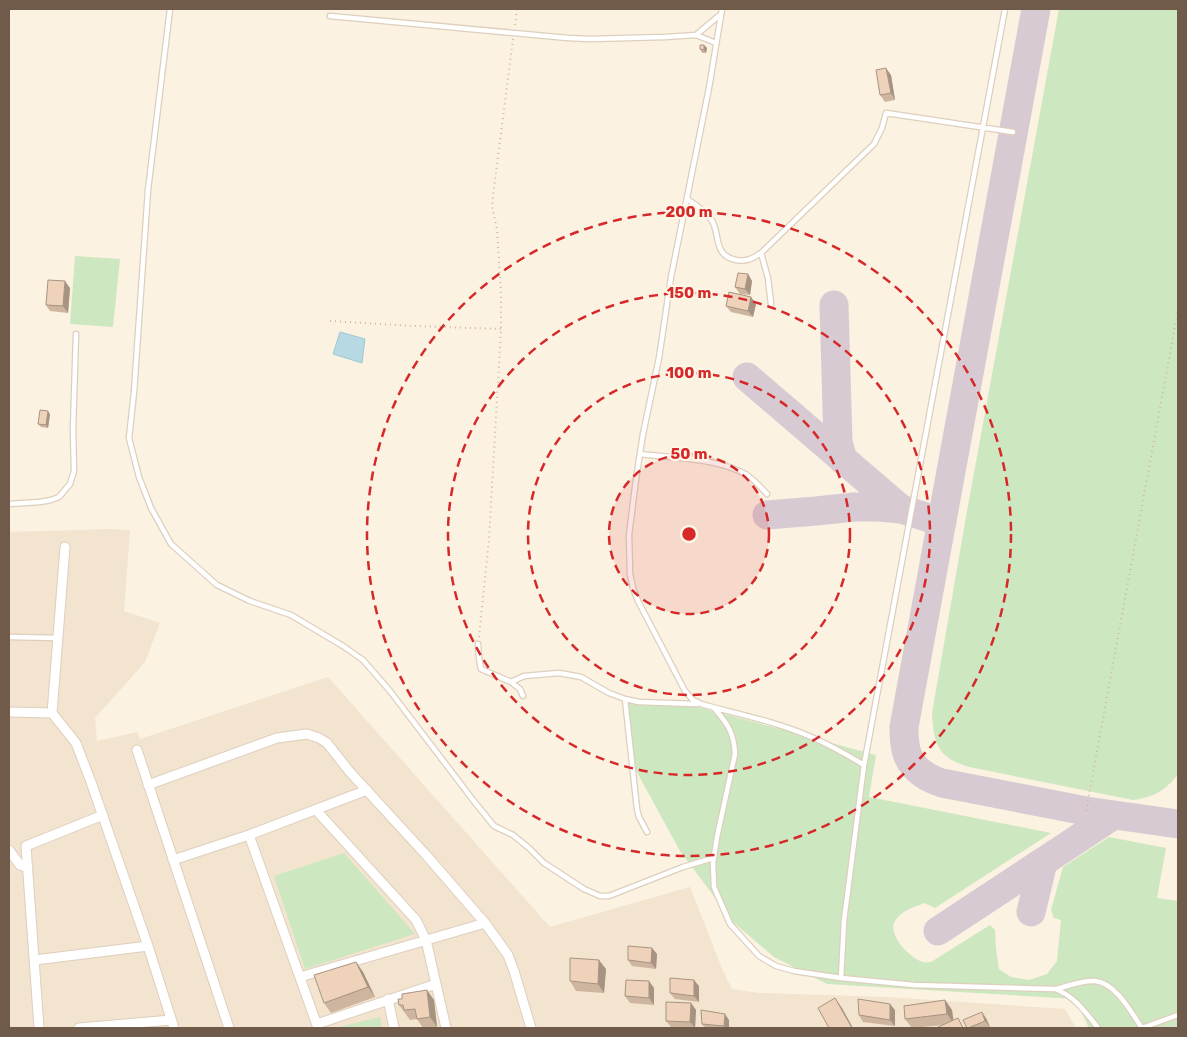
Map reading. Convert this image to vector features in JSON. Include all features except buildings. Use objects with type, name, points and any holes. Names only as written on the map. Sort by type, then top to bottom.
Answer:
[{"type":"street","points":[[65,547],[52,713],[76,743],[148,946],[172,1024],[79,1028]]},
{"type":"street","points":[[9,712],[52,713]]},
{"type":"street","points":[[148,785],[277,738],[307,734],[327,743],[349,771],[485,923],[508,955],[531,1028]]},
{"type":"street","points":[[137,750],[229,1028]]},
{"type":"street","points":[[174,860],[367,790]]},
{"type":"street","points":[[316,810],[416,920],[426,940],[446,1028]]},
{"type":"street","points":[[39,1028],[26,846],[103,815]]},
{"type":"street","points":[[249,834],[317,1026],[388,999],[436,984]]},
{"type":"street","points":[[9,850],[20,865],[28,868]]},
{"type":"street","points":[[300,977],[485,923]]},
{"type":"street","points":[[35,960],[148,946]]},
{"type":"street","points":[[388,999],[394,1028]]},
{"type":"lane","points":[[170,9],[148,190],[129,438],[139,477],[151,508],[171,544],[217,585],[250,601],[291,615],[363,660],[390,691],[494,826],[513,835],[544,863],[584,889],[600,896],[609,896],[683,867],[714,858]]},
{"type":"lane","points":[[841,978],[844,921],[864,765],[1005,9]]},
{"type":"lane","points":[[696,35],[722,11]]},
{"type":"lane","points":[[722,11],[709,88],[671,277],[659,358],[640,454],[629,535],[630,574],[638,601],[650,625],[685,691],[693,700],[713,708],[766,721],[807,735],[864,765]]},
{"type":"lane","points":[[330,16],[568,38],[665,38],[696,35],[716,43]]},
{"type":"lane","points":[[687,199],[700,207],[711,219],[715,226],[720,249],[724,255],[737,260],[749,260],[761,253],[874,144],[882,128],[886,112],[1013,132]]},
{"type":"lane","points":[[761,253],[768,278],[771,304]]},
{"type":"lane","points":[[9,504],[51,500],[59,497],[70,484],[74,471],[73,428],[76,334]]},
{"type":"lane","points":[[640,454],[724,465],[748,476],[767,494]]},
{"type":"lane","points":[[10,637],[58,638]]},
{"type":"lane","points":[[478,644],[481,669],[510,682],[520,689],[523,696]]},
{"type":"lane","points":[[510,682],[524,676],[559,673],[580,677],[625,700],[701,704]]},
{"type":"lane","points":[[625,700],[637,808],[646,832]]},
{"type":"lane","points":[[713,708],[730,728],[734,740],[735,754],[716,837],[714,887],[730,924],[759,956],[776,966],[794,971],[841,978],[914,985],[1056,989],[1094,981],[1106,984],[1116,992],[1142,1028],[1178,1015]]},
{"type":"lane","points":[[1056,989],[1070,996],[1098,1028]]},
{"type":"path","points":[[478,644],[489,540],[501,329],[497,229],[492,206],[517,9]]},
{"type":"path","points":[[1086,811],[1178,310]]},
{"type":"path","points":[[330,321],[501,329]]},
{"type":"shaded area","points":[[130,530],[124,611],[160,623],[145,662],[95,718],[97,741],[137,732],[140,739],[328,677],[550,927],[690,887],[732,989],[759,993],[888,997],[1065,1009],[1076,1028],[9,1028],[9,532]]},
{"type":"green space","points":[[1059,9],[1178,9],[1178,774],[1158,792],[1133,800],[969,767],[958,763],[950,759],[939,748],[933,724],[932,713],[967,511]]},
{"type":"green space","points":[[75,256],[120,259],[113,327],[70,324]]},
{"type":"green space","points":[[626,704],[698,707],[876,755],[869,797],[1051,833],[935,908],[925,903],[909,909],[898,917],[893,927],[897,939],[906,951],[923,962],[931,962],[990,925],[995,930],[999,969],[1011,977],[1029,980],[1047,974],[1057,961],[1061,920],[1054,918],[1051,910],[1063,867],[1109,837],[1166,848],[1157,898],[1178,901],[1178,1026],[1173,1028],[1089,1028],[1075,999],[827,984],[774,957],[734,923],[680,851],[633,765]]},
{"type":"green space","points":[[344,853],[415,934],[305,969],[274,876]]},
{"type":"green space","points":[[380,1017],[382,1028],[335,1028]]},
{"type":"water","points":[[340,332],[365,339],[362,363],[333,354]]},
{"type":"taxiway","points":[[1036,9],[904,727],[906,751],[913,764],[922,774],[942,783],[1086,811],[1178,824]]},
{"type":"taxiway","points":[[834,305],[838,442],[843,460]]},
{"type":"taxiway","points":[[747,377],[901,509]]},
{"type":"taxiway","points":[[767,515],[854,507],[878,507],[901,509],[942,522]]},
{"type":"taxiway","points":[[938,931],[1114,815]]},
{"type":"taxiway","points":[[1031,912],[1043,862]]}]
